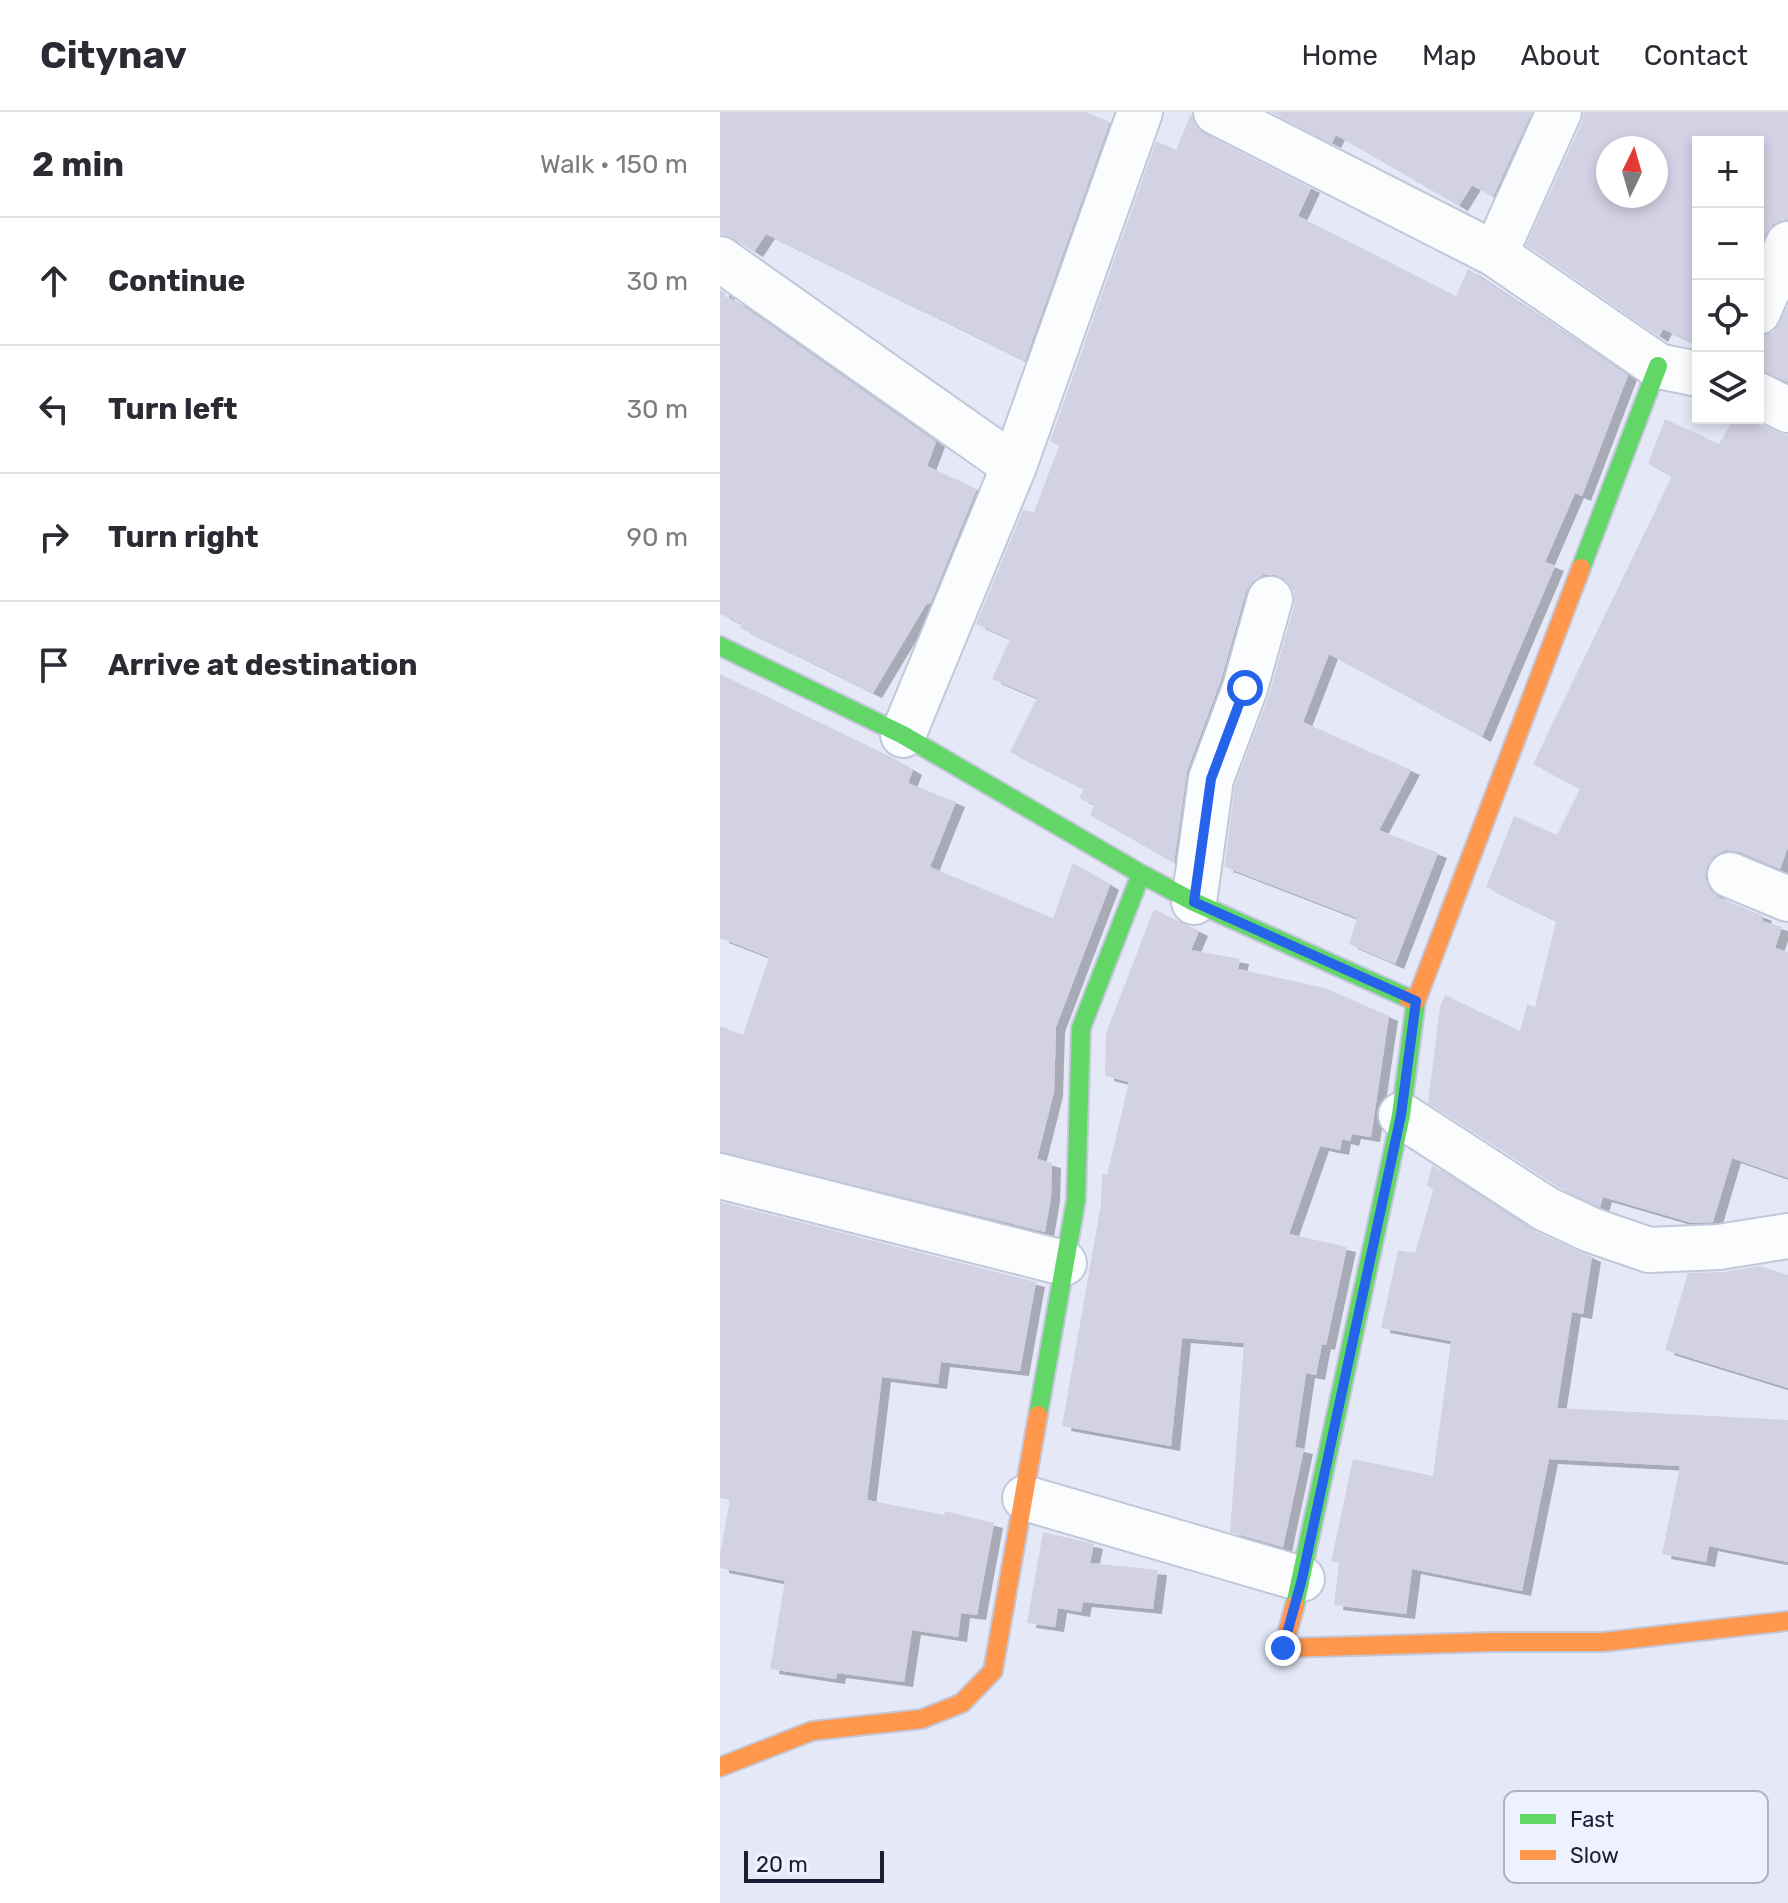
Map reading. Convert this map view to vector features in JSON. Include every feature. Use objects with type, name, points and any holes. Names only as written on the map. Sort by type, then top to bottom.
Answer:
[{"type":"street","points":[[903,735],[1014,466],[1140,112]]},
{"type":"street","points":[[1216,112],[1495,254],[1678,370],[1416,1001],[1401,1115],[1302,1579],[1283,1648],[1603,1642],[1788,1621]]},
{"type":"street","points":[[1495,254],[1559,112]]},
{"type":"street","points":[[1764,298],[1788,244]]},
{"type":"street","points":[[720,259],[1014,466]]},
{"type":"street","points":[[1764,398],[1788,410]]},
{"type":"street","points":[[1194,902],[1211,779],[1245,688],[1270,599]]},
{"type":"street","points":[[720,646],[903,735],[1194,902],[1416,1001]]},
{"type":"street","points":[[720,1767],[812,1731],[922,1719],[962,1703],[993,1671],[1076,1200],[1081,1028],[1141,874]]},
{"type":"street","points":[[1730,875],[1788,899]]},
{"type":"street","points":[[1401,1115],[1546,1209],[1591,1230],[1649,1250],[1719,1247],[1788,1236]]},
{"type":"street","points":[[720,1176],[1064,1263]]},
{"type":"street","points":[[1025,1498],[1302,1579]]},
{"type":"building","points":[[720,112],[1086,112],[1110,122],[1025,361],[766,234],[754,252],[720,234]]},
{"type":"building","points":[[1271,112],[1532,112],[1493,197],[1472,185],[1459,206],[1336,135],[1332,143]]},
{"type":"building","points":[[1584,112],[1788,112],[1788,219],[1773,224],[1764,240],[1764,136],[1692,136],[1692,343],[1663,329],[1659,337],[1526,245]]},
{"type":"building","points":[[1191,114],[1196,126],[1205,134],[1311,188],[1298,216],[1456,296],[1468,269],[1628,375],[1582,496],[1575,493],[1545,562],[1555,566],[1482,737],[1329,654],[1303,722],[1411,770],[1379,830],[1438,853],[1395,964],[1349,944],[1357,918],[1225,867],[1224,870],[1235,785],[1269,695],[1294,606],[1294,592],[1287,581],[1276,575],[1263,575],[1252,582],[1246,592],[1221,680],[1187,771],[1174,863],[1090,815],[1094,805],[1079,798],[1084,789],[1010,752],[1037,698],[992,679],[1010,639],[976,624],[1023,510],[1034,512],[1059,446],[1050,441],[1156,141],[1176,150]]},
{"type":"building","points":[[720,290],[936,442],[927,466],[977,489],[930,604],[927,603],[873,693],[740,628],[742,624],[720,614]]},
{"type":"building","points":[[1788,306],[1788,382],[1764,372],[1764,335],[1773,332]]},
{"type":"building","points":[[1665,419],[1719,444],[1731,424],[1760,424],[1788,435],[1788,847],[1780,869],[1740,852],[1726,850],[1714,856],[1707,866],[1705,877],[1710,890],[1720,898],[1763,916],[1762,921],[1782,927],[1775,948],[1788,952],[1788,1178],[1732,1158],[1713,1222],[1692,1223],[1603,1197],[1600,1207],[1558,1187],[1428,1103],[1440,1007],[1445,995],[1520,1031],[1527,1004],[1535,1007],[1556,921],[1486,887],[1514,816],[1557,835],[1580,789],[1533,764],[1672,476],[1648,464]]},
{"type":"building","points":[[720,674],[891,757],[913,770],[908,783],[956,802],[930,867],[1053,918],[1073,863],[1110,885],[1056,1027],[1054,1092],[1037,1159],[1052,1163],[1051,1197],[1045,1232],[720,1152],[720,1026],[743,1035],[769,957],[720,938]]},
{"type":"building","points":[[1154,909],[1199,931],[1191,950],[1240,959],[1238,969],[1325,988],[1389,1016],[1371,1137],[1352,1134],[1350,1141],[1342,1139],[1340,1150],[1320,1146],[1289,1234],[1347,1247],[1326,1345],[1322,1344],[1316,1375],[1306,1373],[1295,1447],[1304,1449],[1283,1547],[1230,1532],[1244,1343],[1182,1338],[1171,1446],[1062,1426],[1101,1204],[1102,1174],[1107,1175],[1129,1082],[1105,1076],[1106,1033]]},
{"type":"building","points":[[1432,1165],[1532,1230],[1592,1257],[1583,1314],[1572,1312],[1557,1408],[1788,1420],[1788,1562],[1709,1546],[1706,1562],[1662,1554],[1680,1466],[1549,1459],[1522,1591],[1412,1569],[1406,1614],[1334,1605],[1339,1562],[1331,1562],[1353,1459],[1433,1476],[1451,1341],[1381,1328],[1398,1250],[1415,1253],[1433,1190],[1427,1185]]},
{"type":"building","points":[[720,1202],[1036,1282],[1020,1371],[941,1362],[938,1384],[882,1377],[867,1500],[944,1515],[945,1511],[994,1523],[977,1615],[961,1613],[958,1637],[912,1630],[904,1682],[837,1673],[836,1679],[770,1669],[785,1581],[720,1568],[730,1500],[720,1498]]},
{"type":"building","points":[[1760,1266],[1788,1275],[1788,1388],[1665,1350],[1688,1273]]},
{"type":"building","points":[[1043,1532],[1094,1544],[1090,1563],[1158,1570],[1153,1609],[1083,1602],[1081,1612],[1058,1608],[1055,1627],[1027,1623]]},
{"type":"traffic: fast","points":[[1581,568],[1658,366]]},
{"type":"traffic: fast","points":[[720,646],[903,735],[1194,902],[1408,998]]},
{"type":"traffic: fast","points":[[1038,1415],[1076,1200],[1081,1028],[1141,874]]},
{"type":"traffic: fast","points":[[1295,1605],[1401,1115],[1416,1001]]},
{"type":"traffic: slow","points":[[1408,998],[1416,1001],[1581,568]]},
{"type":"traffic: slow","points":[[720,1767],[812,1731],[922,1719],[962,1703],[993,1671],[1038,1415]]},
{"type":"traffic: slow","points":[[1295,1605],[1283,1648],[1603,1642],[1788,1621]]},
{"type":"route","points":[[1245,688],[1211,779],[1194,902],[1416,1001],[1401,1115],[1302,1579],[1283,1648]]}]
